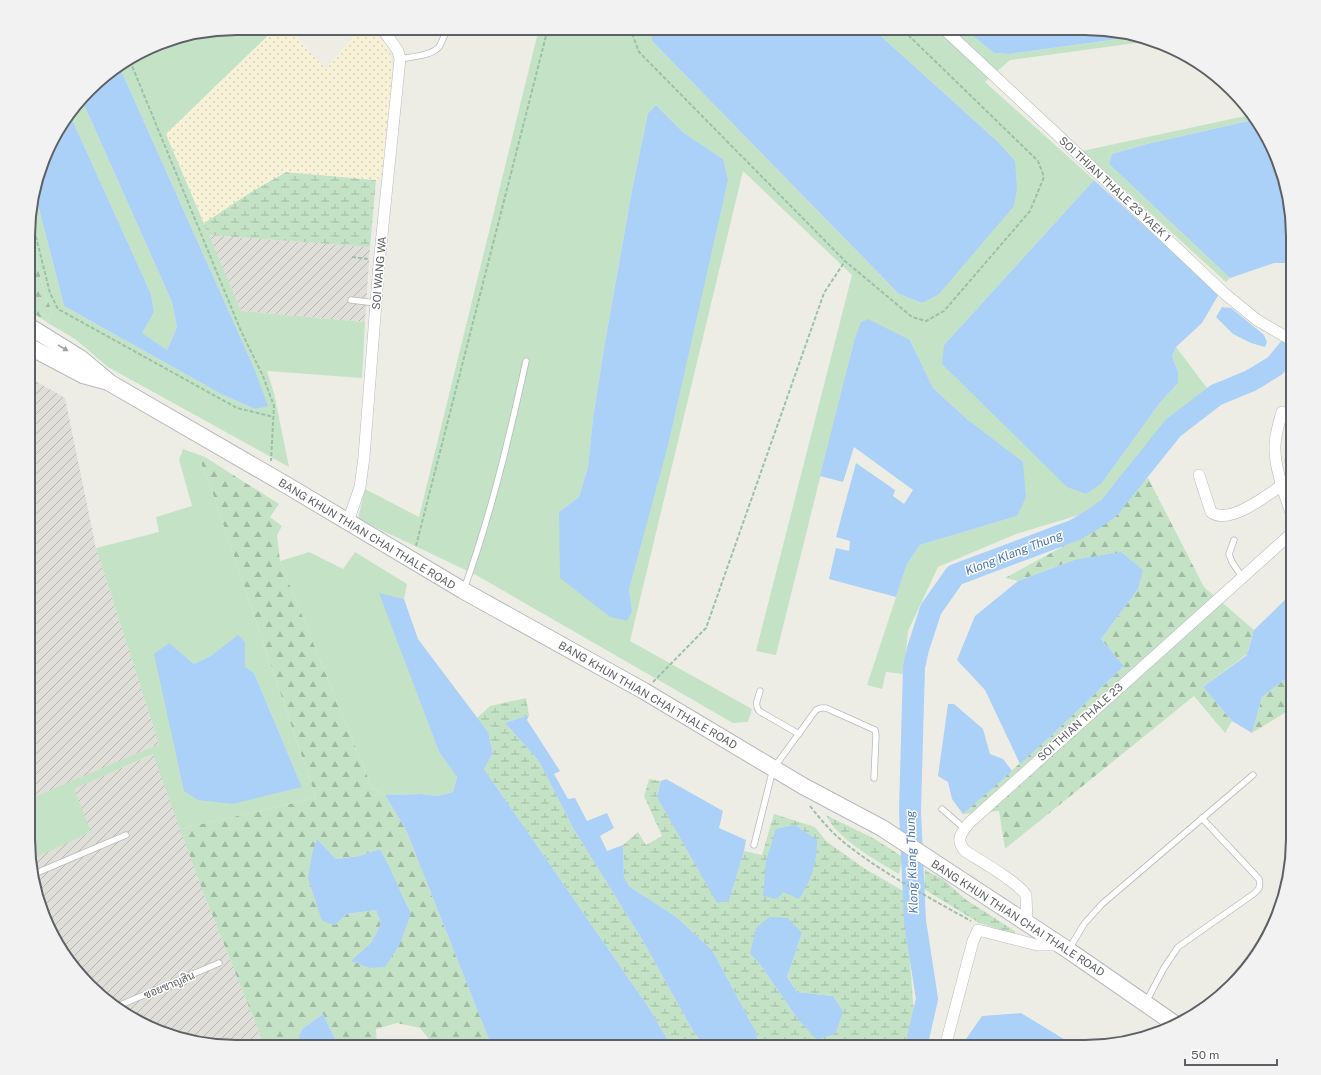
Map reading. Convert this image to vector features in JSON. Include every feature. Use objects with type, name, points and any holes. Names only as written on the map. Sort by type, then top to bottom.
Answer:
[{"type":"main road","name":"BANG KHUN THIAN CHAI THALE ROAD","points":[[35,330],[80,358],[110,383],[464,591],[644,691],[773,769],[882,828],[1027,922],[1170,1021]]},
{"type":"main road","name":"BANG KHUN THIAN CHAI THALE ROAD","points":[[35,350],[83,375],[110,383]]},
{"type":"street","points":[[387,35],[398,51],[400,59]]},
{"type":"street","name":"SOI THIAN THALE 23 YAEK 1","points":[[951,35],[1064,140],[1226,294],[1257,320],[1286,337]]},
{"type":"street","name":"SOI WANG WA","points":[[348,522],[360,487],[364,457],[376,303],[400,59]]},
{"type":"street","points":[[1282,412],[1274,448],[1286,497]]},
{"type":"street","points":[[1199,475],[1211,512],[1214,515],[1220,516],[1233,514],[1243,509],[1282,485]]},
{"type":"street","name":"SOI THIAN THALE 23","points":[[965,829],[969,823],[1286,538]]},
{"type":"street","points":[[965,829],[960,835],[960,841],[961,846],[965,851],[1010,880],[1026,895],[1027,922]]},
{"type":"street","points":[[947,1040],[973,941],[978,930],[1037,945],[1064,947]]},
{"type":"lane","points":[[400,59],[421,56],[434,51],[438,48],[444,35]]},
{"type":"lane","points":[[351,300],[376,303]]},
{"type":"lane","points":[[464,591],[477,553],[504,458],[526,361]]},
{"type":"lane","points":[[1234,540],[1229,554],[1232,562],[1242,577]]},
{"type":"lane","points":[[760,691],[756,704],[759,711],[799,734]]},
{"type":"lane","points":[[754,845],[773,769],[816,710],[826,708],[874,730],[876,735],[874,778]]},
{"type":"lane","points":[[1064,947],[1102,904],[1253,775]]},
{"type":"lane","points":[[942,809],[965,829]]},
{"type":"lane","points":[[1145,1004],[1164,968],[1178,947],[1258,891],[1260,886],[1259,879],[1202,818]]},
{"type":"lane","points":[[38,872],[126,835]]},
{"type":"lane","name":"ซอยชาญสิน","points":[[122,1004],[219,963]]},
{"type":"path","points":[[412,560],[546,35]]},
{"type":"path","points":[[633,35],[639,52],[845,261],[912,317],[926,321],[944,311],[1030,211],[1044,177],[1038,161],[908,35]]},
{"type":"path","points":[[131,64],[241,331],[272,398],[274,417],[270,476]]},
{"type":"path","points":[[35,233],[50,293],[58,309],[237,408],[274,417]]},
{"type":"path","points":[[352,257],[380,260]]},
{"type":"path","points":[[644,691],[706,628],[824,293],[845,261]]},
{"type":"path","points":[[883,870],[932,900],[971,921]]},
{"type":"shaded area","points":[[208,235],[370,247],[365,322],[241,311]]},
{"type":"shaded area","points":[[35,380],[65,398],[96,548],[159,744],[35,797]]},
{"type":"shaded area","points":[[154,754],[203,892],[262,1040],[223,1040],[184,1033],[159,1025],[124,1006],[103,990],[85,972],[62,940],[50,916],[42,891],[35,852],[35,805]]},
{"type":"green space","points":[[223,35],[269,35],[166,134],[241,311],[365,322],[362,378],[267,371],[274,393],[289,467],[108,367],[75,339],[48,323],[52,311],[44,292],[35,253],[35,223],[38,204],[64,306],[221,394],[255,409],[267,405],[255,370],[121,71],[135,62],[159,50],[184,42]]},
{"type":"green space","points":[[537,35],[652,35],[652,41],[899,294],[922,303],[997,141],[880,35],[972,35],[994,53],[1009,54],[1121,39],[1139,43],[1010,60],[985,82],[1094,180],[944,345],[1102,483],[1159,404],[1178,383],[1178,372],[1172,356],[1176,347],[1210,392],[1180,413],[1092,511],[1016,534],[938,567],[908,631],[904,674],[886,672],[882,689],[867,685],[907,564],[920,545],[1017,516],[968,420],[933,388],[910,340],[854,341],[776,655],[756,651],[852,275],[743,171],[630,641],[752,709],[748,722],[733,723],[476,575],[358,519],[365,489],[419,517]],"holes":[[[656,105],[684,133],[723,159],[629,589],[632,611],[559,512],[579,497],[588,467],[593,418],[604,348],[632,190],[648,113]]]},
{"type":"green space","points":[[84,104],[172,302],[177,327],[167,350],[141,333],[154,312],[151,294],[72,120]]},
{"type":"green space","points":[[1246,116],[1249,121],[1147,144],[1112,154],[1109,164],[1230,278],[1226,282],[1082,151]]},
{"type":"green space","points":[[286,172],[376,180],[370,247],[208,235],[204,223],[251,192]]},
{"type":"green space","points":[[35,253],[44,292],[52,311],[48,323],[35,314]]},
{"type":"green space","points":[[183,449],[205,457],[201,463],[211,488],[316,798],[180,829],[153,754],[74,789],[91,832],[36,857],[35,796],[159,744],[96,548],[159,532],[156,517],[192,506],[179,460]],"holes":[[[238,636],[245,668],[254,673],[302,787],[169,643],[194,664],[212,655]]]},
{"type":"green space","points":[[205,457],[279,504],[270,517],[282,526],[277,535],[280,561],[372,788],[385,795],[406,830],[489,1040],[429,1040],[420,1028],[397,1023],[376,1029],[377,1040],[336,1040],[323,1014],[302,1029],[298,1040],[262,1040],[203,892],[180,829],[316,798],[211,488],[201,463]],"holes":[[[317,839],[336,859],[359,856],[380,849],[411,913],[371,943],[381,924],[376,910],[347,914],[335,925]]]},
{"type":"green space","points":[[1286,458],[1286,469],[1284,460]]},
{"type":"green space","points":[[1148,478],[1204,587],[1254,630],[1247,654],[1203,687],[1232,721],[1225,733],[1194,696],[1005,849],[999,811],[963,814],[1054,733],[1124,666],[1101,639],[1138,589],[1074,560],[1018,581],[1005,578],[1082,536]]},
{"type":"green space","points":[[309,552],[343,569],[355,552],[407,584],[404,599],[380,594],[439,752],[457,777],[453,792],[438,796],[421,794],[385,795],[372,788],[280,561]]},
{"type":"green space","points":[[1286,678],[1286,712],[1252,733],[1262,697]]},
{"type":"green space","points":[[526,698],[529,715],[505,723],[539,761],[573,828],[643,941],[693,1031],[700,1040],[668,1040],[649,1008],[484,769],[493,753],[488,732],[477,718],[490,706]]},
{"type":"green space","points":[[649,779],[661,781],[657,797],[729,901],[744,851],[762,855],[774,814],[815,827],[826,841],[864,868],[905,892],[915,1028],[905,1040],[758,1040],[756,1032],[712,950],[675,916],[630,887],[624,877],[623,845],[638,832],[646,845],[662,836],[644,796]],"holes":[[[802,933],[787,977],[797,992],[833,996],[797,1018],[759,963],[750,954]]]},
{"type":"green space","points":[[826,815],[875,839],[903,857],[899,874],[858,849],[848,841],[831,824]]},
{"type":"green space","points":[[925,870],[943,879],[965,899],[1015,931],[1015,934],[979,923],[924,889]]},
{"type":"sand","points":[[269,35],[294,35],[326,69],[354,35],[376,35],[390,48],[392,71],[383,179],[376,180],[286,172],[251,192],[204,223],[166,134]]},
{"type":"water","points":[[652,35],[880,35],[997,141],[1015,161],[1017,189],[1014,206],[939,294],[922,303],[899,294],[652,41]]},
{"type":"water","points":[[972,35],[1098,35],[1121,39],[1009,54],[994,53]]},
{"type":"water","points":[[121,71],[255,370],[268,406],[255,409],[221,394],[64,306],[38,204],[42,184],[50,159],[62,135],[72,120],[151,294],[154,312],[142,333],[167,350],[177,327],[172,302],[84,104],[103,85]]},
{"type":"water","points":[[656,105],[684,133],[723,159],[728,180],[668,445],[629,589],[632,611],[627,621],[610,617],[560,578],[559,512],[579,497],[588,467],[593,418],[604,348],[632,190],[648,113]]},
{"type":"water","points":[[1249,121],[1271,159],[1279,184],[1286,223],[1286,263],[1274,263],[1230,278],[1109,164],[1112,154],[1147,144]]},
{"type":"water","points":[[1094,180],[1219,294],[1202,323],[1176,347],[1172,356],[1178,372],[1178,383],[1159,404],[1102,483],[1086,494],[1067,487],[942,364],[944,345]]},
{"type":"water","points":[[1222,307],[1231,308],[1264,335],[1267,342],[1265,347],[1251,343],[1233,334],[1216,317]]},
{"type":"water","points":[[868,319],[910,340],[933,388],[968,420],[1023,462],[1026,497],[1017,516],[920,545],[907,564],[896,597],[829,579],[836,548],[849,551],[850,541],[836,537],[856,463],[895,490],[893,496],[904,504],[913,490],[854,447],[843,482],[820,476],[854,341],[861,322]]},
{"type":"water","points":[[1121,552],[1143,570],[1138,589],[1101,639],[1124,666],[1020,764],[985,690],[957,660],[975,616],[1018,581],[1074,560]]},
{"type":"water","points":[[379,593],[404,599],[418,639],[488,732],[493,753],[484,769],[649,1008],[668,1040],[489,1040],[406,830],[385,795],[421,794],[438,796],[453,792],[457,777],[439,752]]},
{"type":"water","points":[[1286,599],[1286,678],[1262,697],[1252,733],[1232,721],[1203,687],[1247,655],[1254,630]]},
{"type":"water","points":[[238,635],[245,642],[245,667],[254,673],[302,787],[233,804],[198,800],[184,791],[154,654],[169,643],[194,664],[212,655]]},
{"type":"water","points":[[948,704],[954,704],[983,729],[990,754],[1003,759],[1012,771],[963,814],[952,799],[948,782],[938,776]]},
{"type":"water","points":[[529,715],[527,720],[560,771],[554,774],[568,799],[575,798],[587,821],[607,813],[614,828],[600,836],[607,851],[623,845],[624,877],[630,887],[675,916],[712,950],[756,1032],[758,1040],[700,1040],[693,1031],[643,941],[573,828],[539,761],[505,723]]},
{"type":"water","points":[[666,779],[723,811],[719,828],[746,840],[729,901],[717,903],[657,797],[661,781]]},
{"type":"water","points":[[795,825],[817,840],[815,864],[807,885],[799,899],[783,892],[777,899],[763,896],[766,861],[776,829]]},
{"type":"water","points":[[317,839],[336,859],[359,856],[380,849],[411,913],[400,944],[385,967],[370,968],[351,961],[371,943],[381,924],[376,910],[347,914],[335,925],[322,921],[308,878],[313,850]]},
{"type":"water","points":[[769,917],[788,918],[802,933],[787,977],[797,992],[833,996],[843,1011],[836,1033],[817,1040],[797,1018],[759,963],[750,954],[756,928]]},
{"type":"water","points":[[1021,1013],[1065,1040],[966,1040],[982,1016]]},
{"type":"water","points":[[323,1014],[336,1040],[298,1040],[302,1029]]},
{"type":"waterway","name":"Klong Klang Thung","points":[[918,1040],[927,999],[915,921],[910,811],[914,667],[918,649],[931,609],[955,575],[1075,530],[1109,508],[1173,428],[1216,395],[1250,381],[1275,366],[1286,353]]}]
